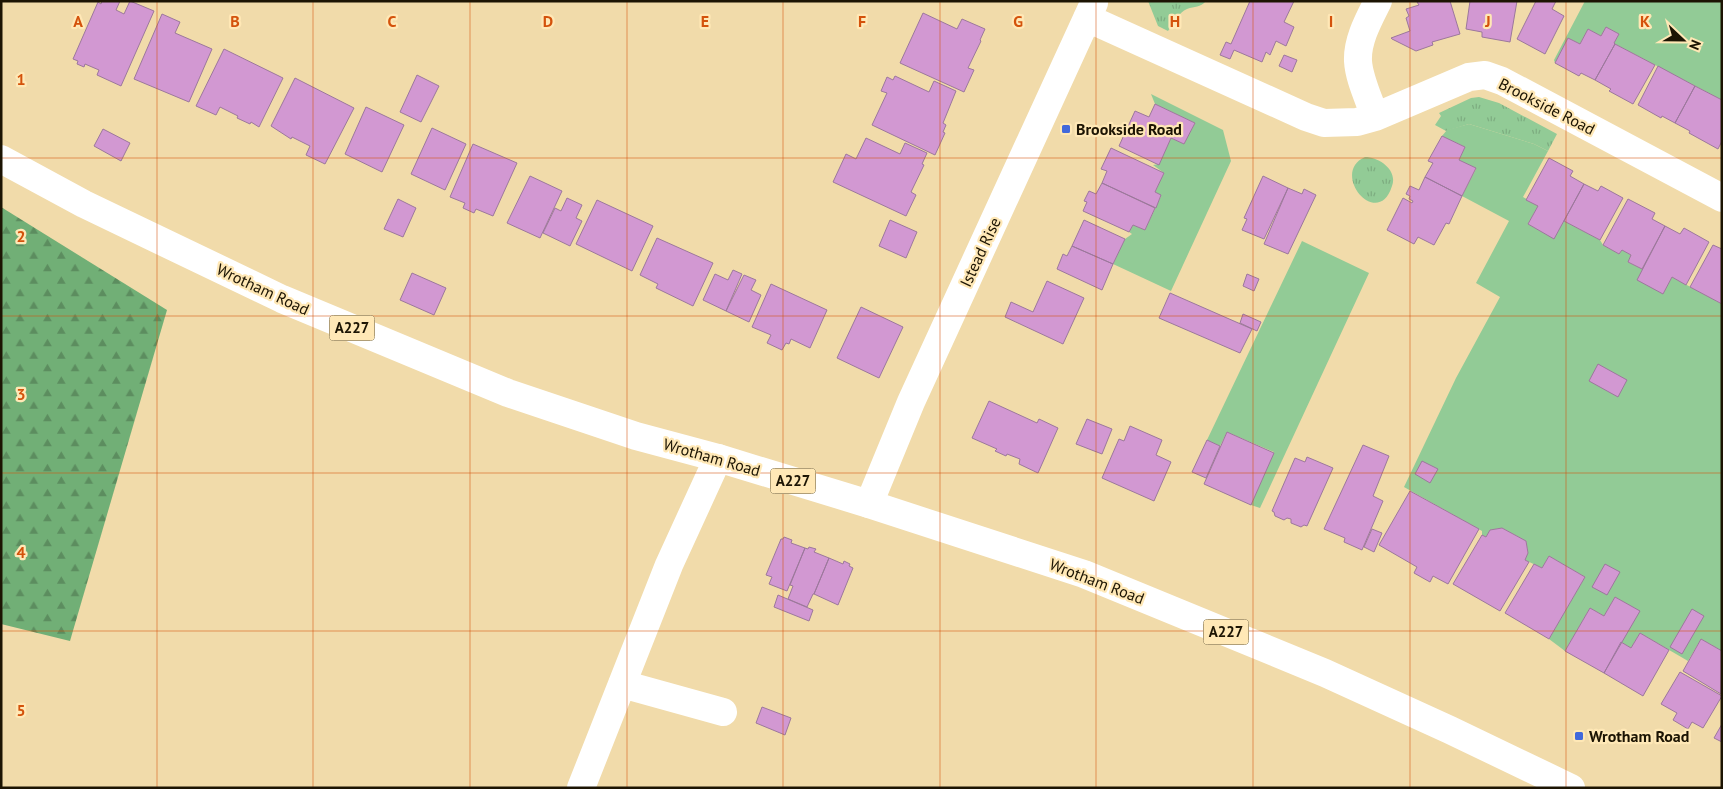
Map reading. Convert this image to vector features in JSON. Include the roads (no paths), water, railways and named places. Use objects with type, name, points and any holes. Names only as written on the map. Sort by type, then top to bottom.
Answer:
[{"type":"main road","points":[[1374,117],[1358,60],[1366,26],[1378,1]]},
{"type":"main road","name":"Brookside Road","points":[[1091,10],[1306,117],[1324,123],[1357,122],[1374,117],[1469,77],[1485,75],[1502,81],[1722,198]]},
{"type":"main road","name":"Istead Rise","points":[[869,504],[911,402],[1091,10]]},
{"type":"main road","name":"Wrotham Road","points":[[1,160],[84,204],[282,299],[508,392],[636,436],[718,458],[869,504],[1084,574],[1325,673],[1572,788]]},
{"type":"main road","points":[[581,788],[670,565],[718,458]]},
{"type":"main road","points":[[622,684],[723,712]]},
{"type":"place","name":"Brookside Road","points":[[1066,129]]},
{"type":"place","name":"Wrotham Road","points":[[1579,736]]}]
